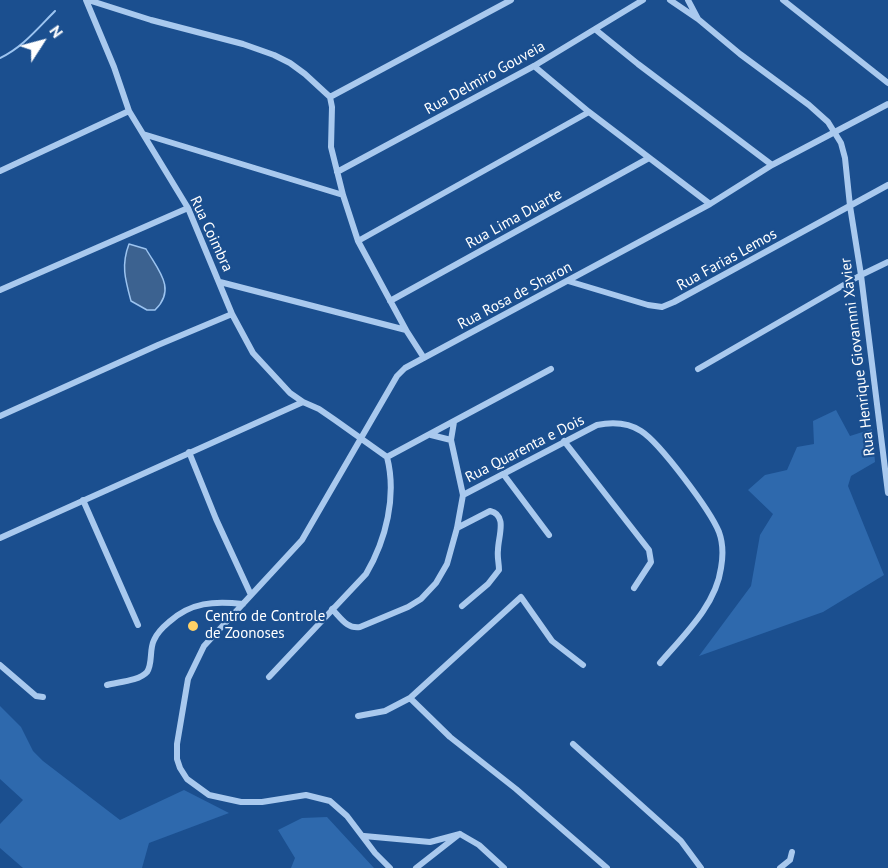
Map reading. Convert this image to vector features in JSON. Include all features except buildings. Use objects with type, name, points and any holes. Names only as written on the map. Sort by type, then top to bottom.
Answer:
[{"type":"street","points":[[87,0],[243,44],[274,55],[297,69],[330,97],[332,107],[330,140],[343,195],[358,241],[406,330],[424,358]]},
{"type":"street","name":"Rua Coimbra","points":[[87,0],[129,111],[188,208],[232,314],[253,352],[277,380],[303,402],[319,409],[387,457]]},
{"type":"street","points":[[330,97],[511,0]]},
{"type":"street","name":"Rua Delmiro Gouveia","points":[[337,172],[534,66],[643,0]]},
{"type":"street","points":[[669,0],[698,20]]},
{"type":"street","name":"Rua Henrique Giovannni Xavier","points":[[688,0],[698,20],[809,105],[828,122],[836,133],[845,158],[888,493]]},
{"type":"street","points":[[783,0],[888,83]]},
{"type":"street","points":[[596,30],[772,165]]},
{"type":"street","points":[[534,66],[589,112],[710,204]]},
{"type":"street","name":"Rua Rosa de Sharon","points":[[390,868],[336,805],[318,797],[300,795],[262,802],[242,802],[209,795],[187,779],[177,759],[177,744],[188,679],[204,646],[309,531],[397,376],[405,368],[710,204],[772,165],[888,104]]},
{"type":"street","points":[[0,171],[129,111]]},
{"type":"street","points":[[358,241],[589,112]]},
{"type":"street","points":[[142,134],[343,195]]},
{"type":"street","name":"Rua Lima Duarte","points":[[390,301],[649,158]]},
{"type":"street","name":"Rua Farias Lemos","points":[[568,281],[648,305],[662,307],[888,185]]},
{"type":"street","points":[[0,290],[188,208]]},
{"type":"street","points":[[698,369],[861,275],[888,262]]},
{"type":"street","points":[[220,282],[406,330]]},
{"type":"street","points":[[0,416],[232,314]]},
{"type":"street","points":[[269,677],[366,574],[377,556],[388,517],[390,483],[387,457],[551,369]]},
{"type":"street","points":[[0,538],[303,402]]},
{"type":"street","points":[[332,609],[347,625],[353,628],[360,627],[408,607],[421,599],[436,584],[447,564],[463,495],[451,440],[454,422]]},
{"type":"street","name":"Rua Quarenta e Dois","points":[[463,495],[597,425],[623,423],[641,431],[656,443],[712,518],[719,533],[722,551],[721,569],[714,594],[691,627],[660,663]]},
{"type":"street","points":[[430,435],[451,440]]},
{"type":"street","points":[[564,441],[649,550],[651,562],[634,588]]},
{"type":"street","points":[[189,452],[216,519],[251,595]]},
{"type":"street","points":[[504,475],[549,535]]},
{"type":"street","points":[[83,500],[138,625]]},
{"type":"street","points":[[457,528],[490,511],[495,512],[499,517],[501,525],[498,549],[499,570],[488,584],[462,606]]},
{"type":"street","points":[[358,716],[385,711],[410,698],[521,597],[552,641],[583,665]]},
{"type":"street","points":[[107,685],[145,673],[148,669],[154,639],[160,630],[186,609],[212,602],[243,604]]},
{"type":"street","points":[[0,665],[36,696],[43,697]]},
{"type":"street","points":[[410,698],[450,737],[516,789],[607,868]]},
{"type":"street","points":[[573,744],[681,841],[701,868]]},
{"type":"street","points":[[416,868],[460,834]]},
{"type":"street","points":[[364,836],[430,842],[460,834],[479,845],[504,868]]},
{"type":"street","points":[[782,867],[790,860],[792,852]]},
{"type":"shaded area","points":[[129,244],[146,249],[160,272],[165,295],[155,310],[147,310],[131,301],[125,272],[125,259]]},
{"type":"shaded area","points":[[836,410],[850,436],[872,429],[875,462],[851,476],[848,486],[884,575],[823,612],[699,656],[751,586],[760,535],[773,514],[748,490],[765,475],[787,470],[797,447],[814,444],[813,421]]},
{"type":"shaded area","points":[[0,706],[21,727],[33,751],[43,761],[120,820],[184,790],[229,813],[149,843],[142,868],[23,868],[0,848],[0,824],[23,800],[0,779]]},
{"type":"shaded area","points":[[327,817],[374,868],[291,868],[295,858],[278,830],[302,818]]},
{"type":"waterway","points":[[0,58],[23,43],[55,11]]},
{"type":"place","name":"Centro de Controle de Zoonoses","points":[[193,626]]}]
